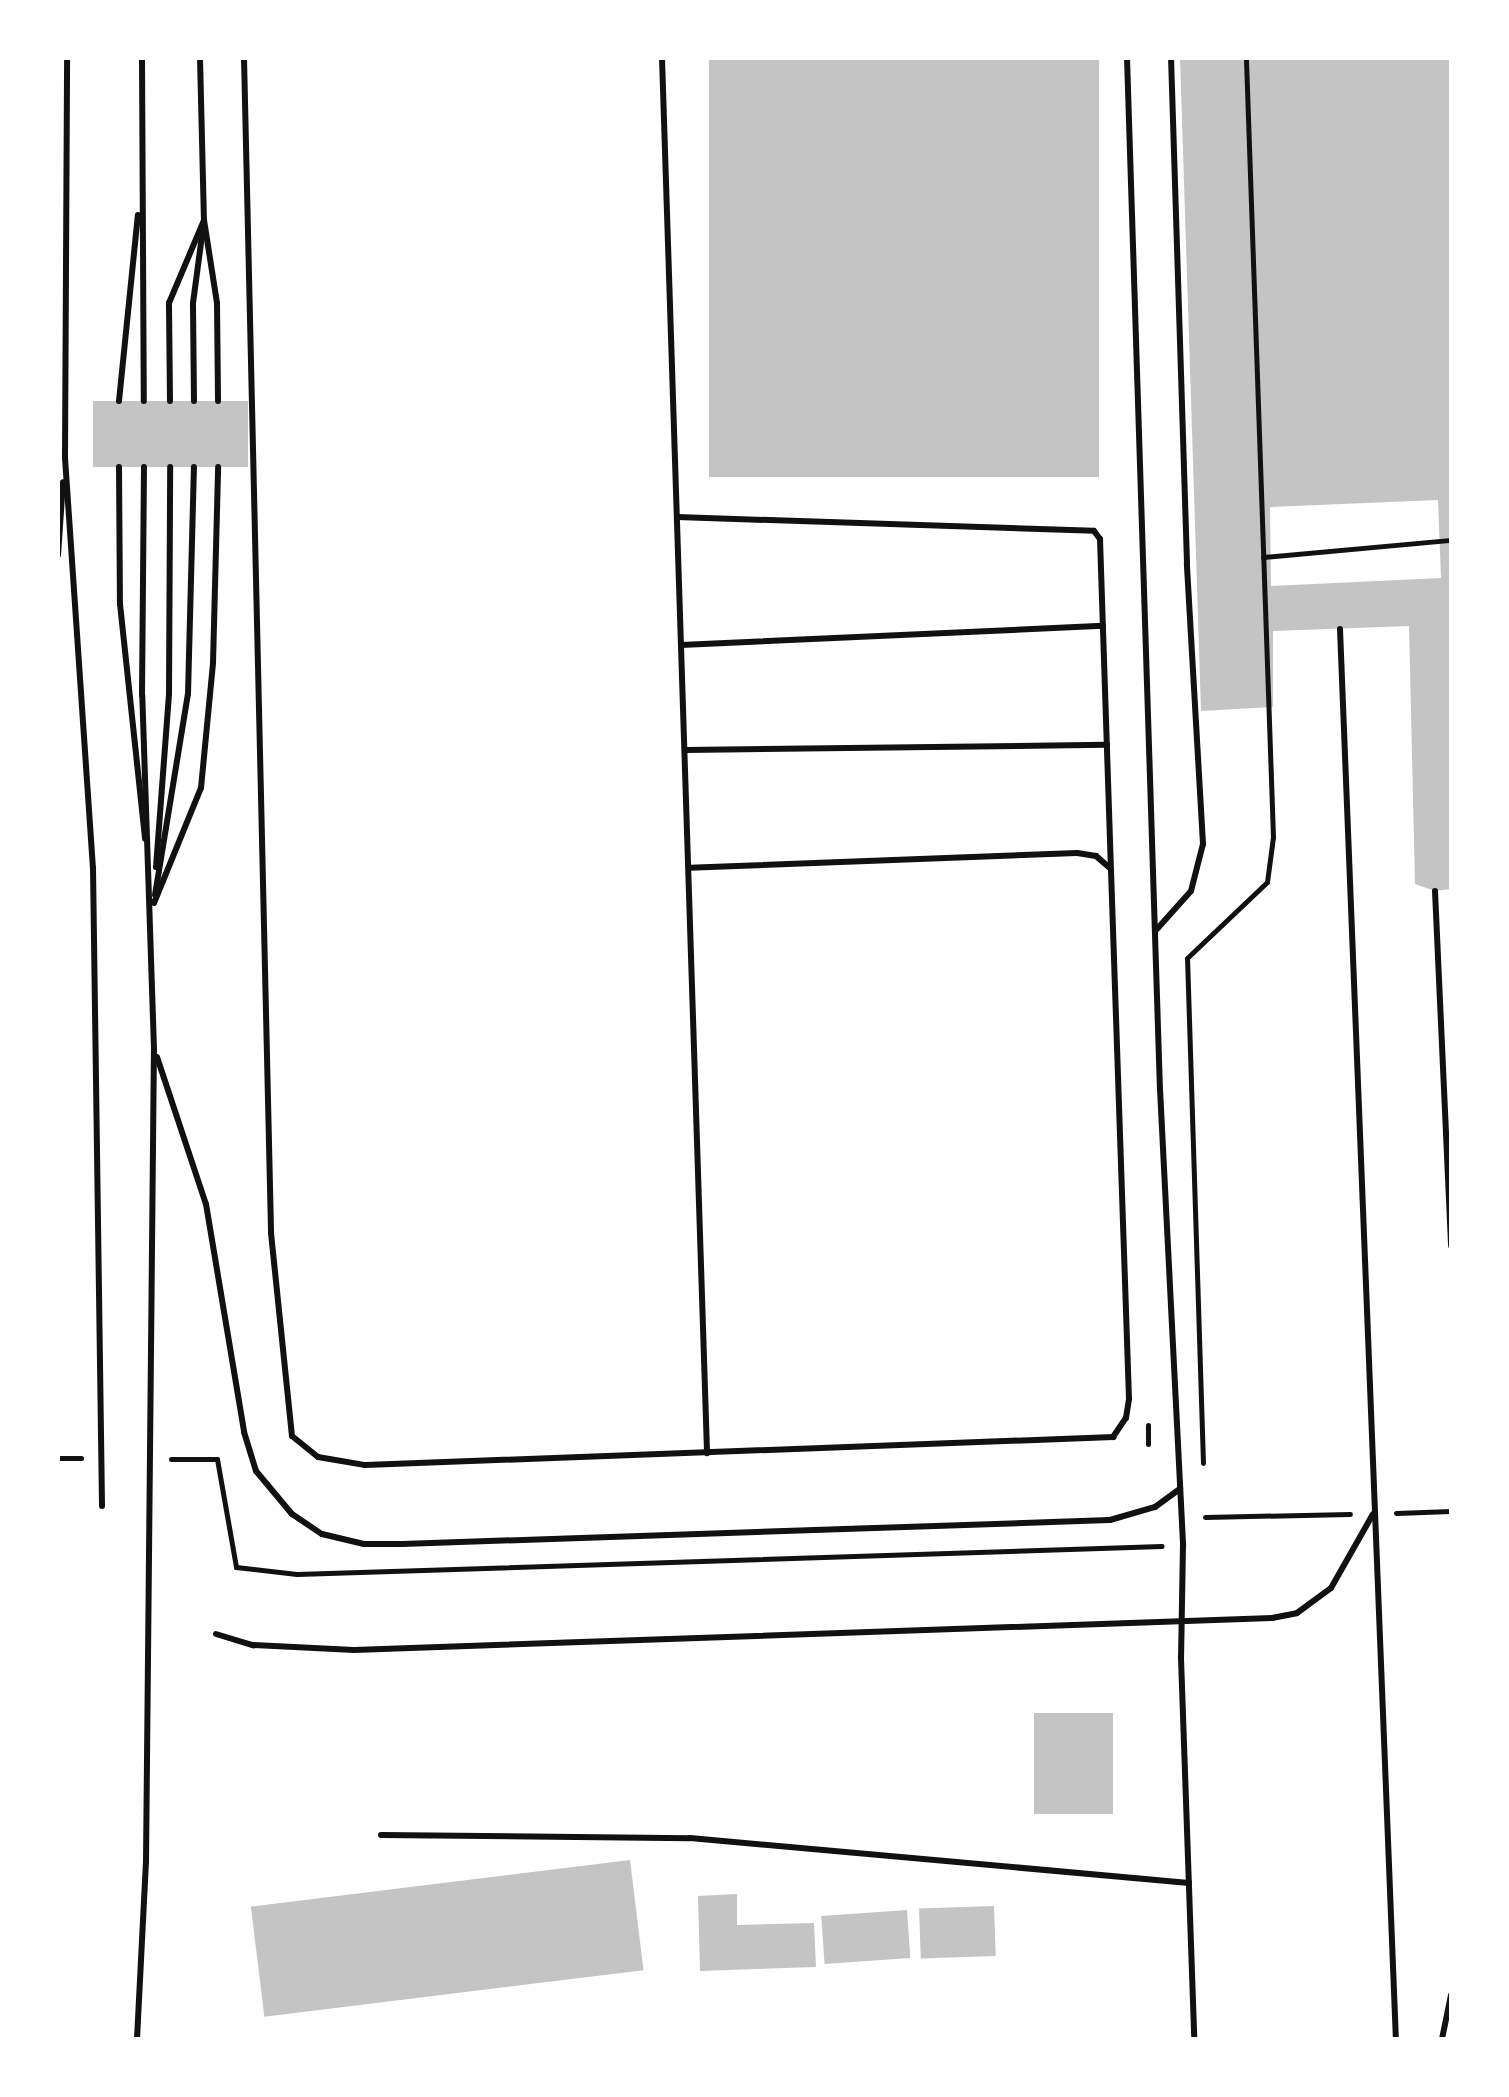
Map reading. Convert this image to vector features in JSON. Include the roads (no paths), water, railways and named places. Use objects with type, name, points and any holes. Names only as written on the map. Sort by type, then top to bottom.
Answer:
[{"type":"lane","points":[[58,555],[65,458],[67,58]]},
{"type":"lane","points":[[142,58],[144,401]]},
{"type":"lane","points":[[200,58],[204,220],[217,303],[218,401]]},
{"type":"lane","points":[[244,58],[271,1233],[292,1436],[318,1457],[352,1465],[1100,1440],[1120,1431],[1129,1399],[1100,539],[1094,531],[677,517]]},
{"type":"lane","points":[[662,58],[707,1453]]},
{"type":"lane","points":[[1127,58],[1157,929],[1183,1545],[1180,1564],[1181,1658],[1194,2039]]},
{"type":"lane","points":[[1157,929],[1191,891],[1203,844],[1187,563],[1171,58]]},
{"type":"lane","points":[[119,401],[141,183]]},
{"type":"lane","points":[[170,401],[169,303],[204,220]]},
{"type":"lane","points":[[194,401],[193,303],[204,220]]},
{"type":"lane","points":[[65,458],[93,868],[102,1506]]},
{"type":"lane","points":[[119,467],[120,604],[153,906]]},
{"type":"lane","points":[[137,2039],[146,1862],[154,1049],[153,906],[142,695],[144,467]]},
{"type":"lane","points":[[153,906],[169,693],[170,467]]},
{"type":"lane","points":[[153,906],[188,694],[194,467]]},
{"type":"lane","points":[[153,906],[201,788],[213,663],[218,467]]},
{"type":"lane","points":[[681,645],[1103,626]]},
{"type":"lane","points":[[1340,629],[1396,2039]]},
{"type":"lane","points":[[685,750],[1107,745]]},
{"type":"lane","points":[[690,868],[1077,853],[1096,856],[1111,869]]},
{"type":"lane","points":[[1435,891],[1451,1246]]},
{"type":"lane","points":[[154,1049],[206,1204],[244,1432],[256,1471],[292,1514],[322,1534],[364,1544],[402,1544],[1110,1520],[1145,1512],[1180,1489]]},
{"type":"lane","points":[[216,1634],[253,1645],[354,1650],[1272,1618],[1306,1608],[1331,1588],[1373,1513]]},
{"type":"lane","points":[[381,1835],[690,1838],[1189,1883]]},
{"type":"lane","points":[[1442,2039],[1451,1995]]}]
